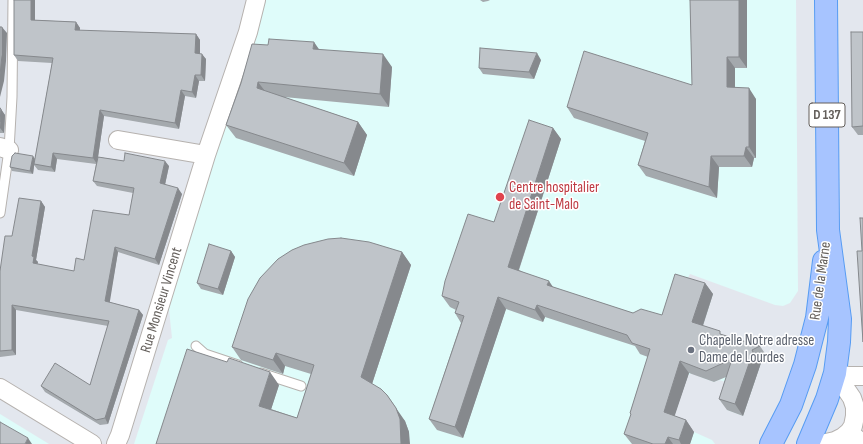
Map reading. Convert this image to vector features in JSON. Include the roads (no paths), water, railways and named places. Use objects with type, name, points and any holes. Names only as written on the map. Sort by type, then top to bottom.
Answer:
[{"type":"main road","name":"Rue de la Marne","points":[[808,444],[827,399],[835,373],[840,320],[828,230],[826,0]]},
{"type":"main road","name":"Rue de la Marne","points":[[771,444],[791,406],[805,365],[817,318],[828,230]]},
{"type":"main road","points":[[805,365],[835,373]]},
{"type":"main road","points":[[791,406],[818,422]]},
{"type":"street","name":"Rue Monsieur Vincent","points":[[116,444],[206,155],[248,32],[256,0]]},
{"type":"street","points":[[118,140],[206,155]]},
{"type":"street","points":[[835,373],[863,376]]},
{"type":"street","points":[[822,444],[844,438],[853,426],[855,416],[855,407],[852,398],[835,373]]},
{"type":"street","points":[[0,388],[92,444]]},
{"type":"street","points":[[849,432],[863,444]]},
{"type":"lane","points":[[0,213],[5,149],[12,97],[12,0]]},
{"type":"lane","points":[[196,346],[205,354],[301,386]]},
{"type":"place","name":"Centre hospitalier de Saint-Malo","points":[[500,197]]},
{"type":"place","name":"Chapelle Notre adresse Dame de Lourdes","points":[[691,350]]}]
